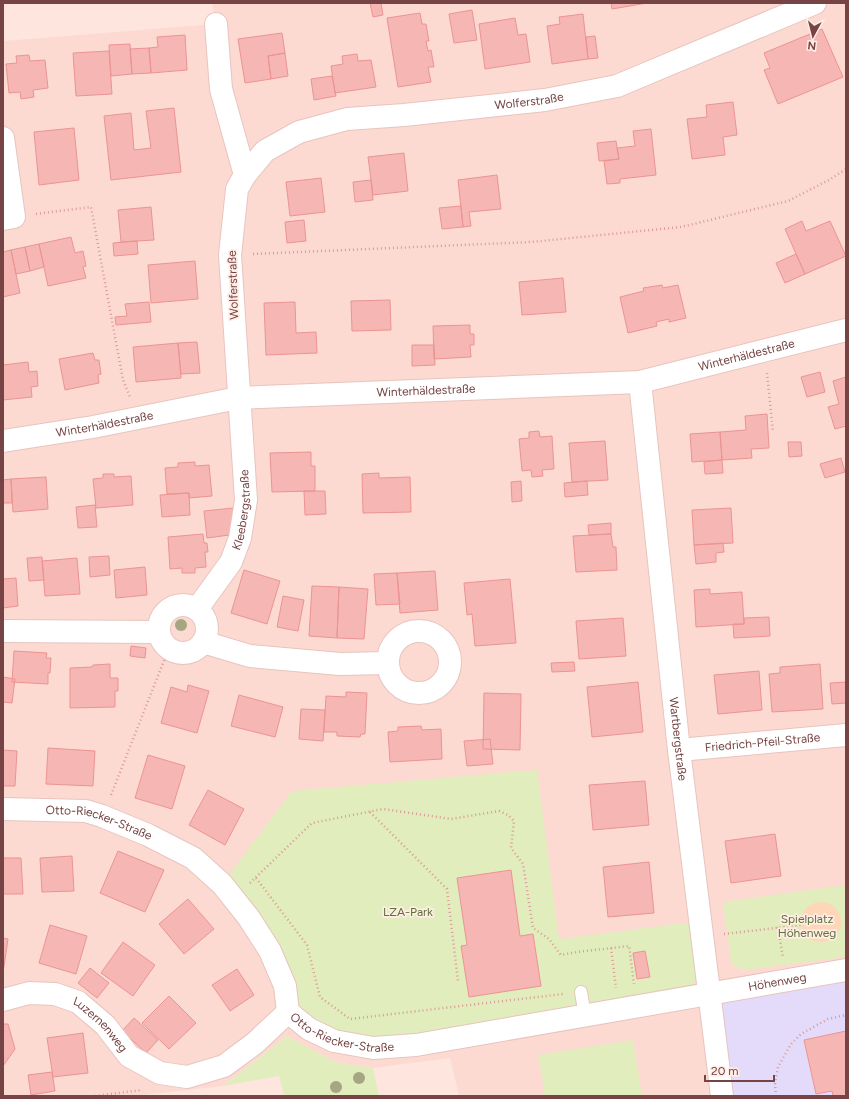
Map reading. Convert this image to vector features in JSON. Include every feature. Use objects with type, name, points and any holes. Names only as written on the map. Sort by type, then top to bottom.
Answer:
[{"type":"street","name":"Wolferstraße","points":[[238,398],[230,255],[237,188],[245,175],[265,151],[299,132],[347,119],[404,115],[538,101],[617,86],[814,3]]},
{"type":"street","points":[[216,24],[221,89],[245,175]]},
{"type":"street","points":[[3,138],[9,218]]},
{"type":"street","name":"Winterhäldestraße","points":[[3,441],[93,427],[238,398],[640,382],[846,330]]},
{"type":"street","name":"Wartbergstraße","points":[[640,382],[679,750],[722,1096]]},
{"type":"street","name":"Kleebergstraße","points":[[196,609],[231,562],[240,538],[246,500],[238,398]]},
{"type":"street","points":[[174,606],[189,606],[196,609],[205,620],[207,628],[203,642],[198,648],[191,652],[176,652],[164,640],[159,624],[162,616],[167,610],[174,606]]},
{"type":"street","points":[[3,631],[164,640]]},
{"type":"street","points":[[203,642],[250,656],[340,664],[388,663]]},
{"type":"street","name":"Friedrich-Pfeil-Straße","points":[[679,750],[846,735]]},
{"type":"street","name":"Otto-Riecker-Straße","points":[[3,809],[82,810],[102,816],[148,835],[193,858],[222,884],[249,918],[270,951],[285,986],[288,1012],[309,1029],[334,1041],[373,1048],[416,1045],[709,994]]},
{"type":"street","name":"Höhenweg","points":[[709,994],[846,970]]},
{"type":"street","name":"Luzernenweg","points":[[3,1000],[29,993],[55,994],[78,1002],[105,1025],[129,1056],[160,1073],[187,1077],[224,1066],[254,1043],[288,1012]]},
{"type":"lane","points":[[581,992],[585,1016]]},
{"type":"path","points":[[230,255],[532,242],[681,227],[788,201],[829,180],[846,169]]},
{"type":"path","points":[[9,218],[90,207],[123,380],[140,417]]},
{"type":"path","points":[[765,350],[773,432]]},
{"type":"path","points":[[102,816],[164,640]]},
{"type":"path","points":[[234,899],[312,823],[383,809],[451,819],[499,811],[508,815],[514,821],[511,848],[523,864],[533,928],[549,938],[561,955],[629,946],[634,986],[628,987]]},
{"type":"path","points":[[369,812],[447,890],[458,981]]},
{"type":"path","points":[[256,878],[307,945],[320,997],[350,1019],[622,987]]},
{"type":"path","points":[[702,937],[800,925]]},
{"type":"path","points":[[778,928],[786,980]]},
{"type":"path","points":[[611,948],[616,988]]},
{"type":"path","points":[[776,1096],[775,1084],[778,1067],[791,1044],[801,1034],[828,1019],[846,1015]]},
{"type":"shaded area","points":[[212,3],[846,3],[846,1096],[459,1096],[450,1058],[373,1068],[335,1062],[287,1036],[223,1086],[134,1096],[3,1096],[3,41],[216,24]]},
{"type":"shaded area","points":[[846,970],[846,1096],[722,1096],[709,994]]},
{"type":"green space","name":"LZA-Park","points":[[537,770],[559,939],[700,921],[709,994],[436,1041],[320,1034],[286,994],[222,884],[292,791]]},
{"type":"green space","name":"Spielplatz Höhenweg","points":[[846,885],[846,957],[745,970],[735,967],[731,962],[723,902]]},
{"type":"green space","points":[[287,1036],[335,1062],[373,1068],[379,1096],[284,1096],[279,1076],[223,1086]]},
{"type":"green space","points":[[633,1040],[642,1096],[545,1096],[538,1055]]},
{"type":"sand","points":[[825,902],[832,905],[838,911],[841,922],[840,930],[832,939],[825,942],[817,942],[810,939],[802,930],[801,918],[804,911],[813,903]]},
{"type":"building","points":[[370,3],[381,3],[383,15],[373,17]]},
{"type":"building","points":[[611,3],[647,3],[612,9]]},
{"type":"building","points":[[472,10],[477,40],[454,43],[449,14]]},
{"type":"building","points":[[420,13],[422,24],[426,24],[429,41],[426,41],[428,51],[431,50],[434,67],[428,67],[431,82],[398,87],[387,18]]},
{"type":"building","points":[[583,14],[588,59],[552,64],[547,26],[560,24],[559,17]]},
{"type":"building","points":[[515,18],[518,35],[526,34],[530,62],[485,69],[479,24]]},
{"type":"building","points":[[822,29],[843,77],[778,104],[764,70],[770,68],[764,53]]},
{"type":"building","points":[[282,33],[285,53],[268,56],[271,79],[245,83],[238,39]]},
{"type":"building","points":[[185,35],[187,70],[151,73],[149,48],[158,47],[157,37]]},
{"type":"building","points":[[595,36],[598,58],[588,59],[586,37]]},
{"type":"building","points":[[130,44],[132,74],[111,76],[109,45]]},
{"type":"building","points":[[149,48],[151,73],[132,74],[130,49]]},
{"type":"building","points":[[109,51],[112,94],[76,96],[73,53]]},
{"type":"building","points":[[285,53],[288,76],[271,79],[268,56]]},
{"type":"building","points":[[357,54],[358,61],[371,60],[376,87],[335,93],[331,66],[343,64],[342,56]]},
{"type":"building","points":[[29,55],[30,61],[45,60],[48,88],[33,90],[34,97],[21,99],[20,92],[9,93],[6,64],[17,63],[16,56]]},
{"type":"building","points":[[332,76],[336,96],[314,100],[311,79]]},
{"type":"building","points":[[733,102],[737,135],[723,137],[725,155],[692,159],[687,119],[707,117],[706,105]]},
{"type":"building","points":[[174,108],[181,172],[111,180],[104,116],[131,113],[134,150],[151,148],[146,111]]},
{"type":"building","points":[[74,128],[79,180],[39,185],[34,132]]},
{"type":"building","points":[[651,129],[656,175],[620,179],[620,183],[607,184],[604,161],[619,159],[617,148],[635,146],[633,131]]},
{"type":"building","points":[[616,141],[619,159],[599,161],[597,143]]},
{"type":"building","points":[[404,153],[408,191],[373,195],[368,157]]},
{"type":"building","points":[[497,175],[501,209],[469,212],[471,226],[463,227],[458,180]]},
{"type":"building","points":[[321,178],[325,212],[290,216],[286,182]]},
{"type":"building","points":[[371,180],[373,200],[355,202],[353,182]]},
{"type":"building","points":[[461,206],[463,227],[442,229],[439,208]]},
{"type":"building","points":[[151,207],[154,240],[121,242],[118,210]]},
{"type":"building","points":[[304,220],[306,241],[287,243],[285,222]]},
{"type":"building","points":[[802,221],[806,231],[830,221],[846,256],[805,274],[785,229]]},
{"type":"building","points":[[71,237],[75,253],[83,251],[86,266],[83,267],[86,278],[48,286],[39,244]]},
{"type":"building","points":[[137,241],[138,254],[114,256],[113,243]]},
{"type":"building","points":[[39,244],[44,267],[30,271],[25,247]]},
{"type":"building","points":[[25,247],[30,271],[16,274],[11,250]]},
{"type":"building","points":[[11,250],[20,293],[3,297],[3,252]]},
{"type":"building","points":[[796,254],[805,274],[785,283],[776,263]]},
{"type":"building","points":[[195,261],[198,299],[151,303],[148,265]]},
{"type":"building","points":[[563,278],[566,312],[522,315],[519,282]]},
{"type":"building","points":[[662,285],[663,288],[678,285],[686,318],[669,322],[669,319],[656,322],[657,326],[628,333],[620,297],[644,291],[643,288]]},
{"type":"building","points":[[390,300],[391,330],[352,331],[351,301]]},
{"type":"building","points":[[149,302],[151,322],[116,325],[115,317],[127,316],[125,304]]},
{"type":"building","points":[[295,302],[296,333],[316,332],[317,353],[266,355],[264,303]]},
{"type":"building","points":[[470,325],[470,334],[474,334],[474,345],[470,345],[471,357],[434,359],[433,326]]},
{"type":"building","points":[[197,342],[200,373],[181,374],[178,343]]},
{"type":"building","points":[[178,343],[181,378],[136,382],[133,347]]},
{"type":"building","points":[[412,345],[434,345],[435,365],[412,366]]},
{"type":"building","points":[[93,353],[95,360],[99,360],[101,374],[98,375],[99,383],[65,390],[59,359]]},
{"type":"building","points":[[28,362],[29,372],[37,371],[38,386],[31,387],[32,397],[3,400],[3,365]]},
{"type":"building","points":[[820,372],[825,392],[807,397],[801,377]]},
{"type":"building","points":[[846,377],[846,426],[835,429],[828,407],[839,404],[833,381]]},
{"type":"building","points":[[767,414],[769,448],[751,449],[752,458],[722,460],[720,432],[746,430],[745,416]]},
{"type":"building","points":[[539,431],[540,437],[552,436],[554,469],[542,470],[543,476],[532,477],[531,470],[522,471],[519,439],[529,438],[529,432]]},
{"type":"building","points":[[720,432],[722,460],[692,462],[690,434]]},
{"type":"building","points":[[605,441],[608,480],[572,482],[569,443]]},
{"type":"building","points":[[788,442],[801,442],[802,456],[789,457]]},
{"type":"building","points":[[311,452],[311,466],[315,466],[315,491],[272,492],[270,453]]},
{"type":"building","points":[[841,458],[845,472],[825,478],[820,464]]},
{"type":"building","points":[[722,460],[723,473],[705,474],[704,462]]},
{"type":"building","points":[[195,462],[195,466],[209,465],[212,496],[189,498],[189,493],[167,494],[165,468],[178,467],[178,463]]},
{"type":"building","points":[[379,473],[379,478],[410,477],[411,512],[363,513],[362,474]]},
{"type":"building","points":[[103,474],[114,474],[114,477],[131,476],[133,505],[96,508],[93,479],[103,478]]},
{"type":"building","points":[[46,477],[48,509],[13,512],[11,479]]},
{"type":"building","points":[[11,479],[12,503],[3,503],[3,480]]},
{"type":"building","points":[[521,481],[522,501],[512,502],[511,482]]},
{"type":"building","points":[[587,481],[588,495],[565,497],[564,483]]},
{"type":"building","points":[[304,491],[325,491],[326,514],[305,515]]},
{"type":"building","points":[[189,493],[190,515],[162,517],[160,495]]},
{"type":"building","points":[[95,505],[97,527],[78,528],[76,507]]},
{"type":"building","points":[[233,508],[237,534],[207,538],[204,511]]},
{"type":"building","points":[[731,508],[733,543],[694,545],[692,510]]},
{"type":"building","points":[[611,523],[611,534],[589,535],[588,525]]},
{"type":"building","points":[[203,534],[204,543],[207,543],[208,552],[205,552],[206,567],[195,568],[195,573],[182,573],[182,568],[170,569],[168,537]]},
{"type":"building","points":[[611,534],[613,547],[616,547],[617,570],[576,572],[573,536]]},
{"type":"building","points":[[723,543],[724,552],[716,553],[716,562],[696,564],[694,545]]},
{"type":"building","points":[[109,556],[110,575],[90,577],[89,557]]},
{"type":"building","points":[[42,557],[44,580],[29,581],[27,558]]},
{"type":"building","points":[[77,558],[80,594],[45,596],[42,561]]},
{"type":"building","points":[[145,567],[147,595],[116,598],[114,570]]},
{"type":"building","points":[[244,570],[280,581],[267,624],[231,613]]},
{"type":"building","points":[[435,571],[438,610],[400,613],[397,573]]},
{"type":"building","points":[[397,573],[400,604],[376,605],[374,574]]},
{"type":"building","points":[[16,578],[18,606],[3,608],[3,579]]},
{"type":"building","points":[[510,579],[516,643],[475,646],[472,614],[467,615],[464,583]]},
{"type":"building","points":[[312,586],[339,587],[337,638],[309,636]]},
{"type":"building","points":[[339,587],[368,589],[364,639],[337,638]]},
{"type":"building","points":[[710,589],[710,594],[742,592],[744,624],[696,627],[694,590]]},
{"type":"building","points":[[283,596],[304,600],[298,631],[277,627]]},
{"type":"building","points":[[769,617],[770,636],[734,638],[733,624],[744,624],[744,618]]},
{"type":"building","points":[[623,618],[626,656],[579,659],[576,621]]},
{"type":"building","points":[[131,646],[146,648],[145,658],[130,656]]},
{"type":"building","points":[[14,651],[47,653],[46,658],[51,658],[50,673],[48,673],[48,684],[12,682]]},
{"type":"building","points":[[574,662],[575,671],[552,672],[551,663]]},
{"type":"building","points":[[110,664],[110,678],[118,678],[118,691],[115,691],[115,707],[70,708],[70,668]]},
{"type":"building","points":[[820,664],[823,709],[772,712],[769,674],[780,673],[780,667]]},
{"type":"building","points":[[759,671],[762,710],[718,714],[714,675]]},
{"type":"building","points":[[3,677],[15,679],[12,703],[3,702]]},
{"type":"building","points":[[638,682],[643,732],[592,737],[587,687]]},
{"type":"building","points":[[846,682],[846,703],[832,704],[830,683]]},
{"type":"building","points":[[188,685],[209,691],[197,733],[161,723],[171,687],[187,692]]},
{"type":"building","points":[[346,692],[367,693],[365,734],[361,734],[360,737],[337,736],[337,732],[324,732],[326,696],[346,697]]},
{"type":"building","points":[[484,693],[521,694],[520,750],[483,749]]},
{"type":"building","points":[[239,695],[283,707],[275,737],[231,726]]},
{"type":"building","points":[[301,709],[325,710],[323,741],[299,739]]},
{"type":"building","points":[[421,726],[422,730],[441,729],[442,759],[390,762],[388,732],[398,731],[398,727]]},
{"type":"building","points":[[490,739],[493,764],[467,766],[464,741]]},
{"type":"building","points":[[48,748],[95,751],[93,786],[46,784]]},
{"type":"building","points":[[3,750],[17,751],[15,786],[3,786]]},
{"type":"building","points":[[148,755],[185,766],[172,809],[135,798]]},
{"type":"building","points":[[645,781],[649,825],[593,830],[589,785]]},
{"type":"building","points":[[208,790],[244,809],[225,845],[189,825]]},
{"type":"building","points":[[775,834],[781,876],[731,883],[725,841]]},
{"type":"building","points":[[118,851],[164,870],[145,912],[100,893]]},
{"type":"building","points":[[72,856],[74,891],[42,892],[40,858]]},
{"type":"building","points":[[3,858],[21,858],[23,894],[3,894]]},
{"type":"building","points":[[649,862],[654,913],[608,917],[603,867]]},
{"type":"building","points":[[511,870],[520,936],[533,934],[541,986],[469,997],[461,946],[467,945],[457,878]]},
{"type":"building","points":[[188,899],[214,929],[184,954],[159,924]]},
{"type":"building","points":[[50,925],[87,936],[76,974],[39,963]]},
{"type":"building","points":[[3,938],[8,939],[3,973]]},
{"type":"building","points":[[123,942],[155,965],[133,996],[101,973]]},
{"type":"building","points":[[645,951],[650,977],[637,979],[633,953]]},
{"type":"building","points":[[90,968],[109,983],[97,998],[78,983]]},
{"type":"building","points":[[237,969],[254,995],[230,1011],[212,985]]},
{"type":"building","points":[[169,996],[196,1023],[169,1049],[142,1023]]},
{"type":"building","points":[[134,1018],[158,1040],[146,1053],[122,1031]]},
{"type":"building","points":[[3,1024],[8,1024],[15,1049],[3,1066]]},
{"type":"building","points":[[846,1031],[846,1096],[833,1096],[832,1091],[816,1094],[804,1040]]},
{"type":"building","points":[[83,1033],[88,1073],[53,1077],[47,1038]]},
{"type":"building","points":[[52,1072],[55,1091],[31,1095],[28,1075]]}]
